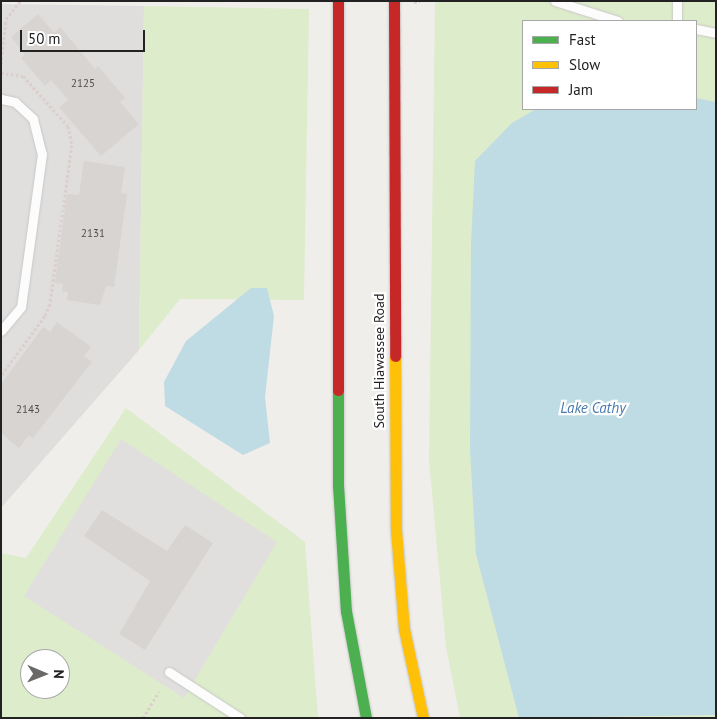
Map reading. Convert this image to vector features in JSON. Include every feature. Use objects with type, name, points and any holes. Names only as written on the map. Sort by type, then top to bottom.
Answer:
[{"type":"street","points":[[338,1],[338,485],[346,611],[366,718]]},
{"type":"street","name":"South Hiawassee Road","points":[[394,1],[396,530],[404,629],[423,718]]},
{"type":"lane","points":[[555,1],[615,20]]},
{"type":"lane","points":[[676,20],[677,1]]},
{"type":"lane","points":[[697,29],[716,33]]},
{"type":"lane","points":[[1,99],[15,102],[32,119],[42,154],[21,307],[1,331]]},
{"type":"lane","points":[[169,672],[240,718]]},
{"type":"path","points":[[1,64],[6,19],[20,1]]},
{"type":"path","points":[[143,718],[159,691]]},
{"type":"shaded area","points":[[1,4],[144,6],[139,350],[1,508]]},
{"type":"shaded area","points":[[1,78],[22,79],[64,127],[69,145],[46,308],[1,373]]},
{"type":"shaded area","points":[[121,439],[277,542],[184,698],[24,596]],"holes":[[[185,525],[213,543],[145,650],[119,634]]]},
{"type":"green space","name":"Lake Cathy","points":[[435,1],[716,1],[716,718],[460,718],[446,647],[429,460]]},
{"type":"green space","points":[[144,6],[309,9],[304,300],[180,299],[139,350]]},
{"type":"green space","points":[[126,408],[305,542],[318,718],[1,718],[1,553],[26,558]]},
{"type":"water","name":"Lake Cathy","points":[[697,98],[716,102],[716,715],[519,718],[476,554],[470,450],[471,245],[475,161],[512,123],[534,110],[697,110]]},
{"type":"water","points":[[251,288],[267,288],[274,316],[265,397],[270,443],[243,455],[165,406],[164,382],[186,341]]},
{"type":"building","points":[[38,14],[54,33],[60,27],[95,69],[98,66],[125,98],[120,102],[139,124],[101,156],[59,107],[68,100],[51,80],[45,86],[21,58],[25,54],[11,37]]},
{"type":"building","points":[[84,161],[125,167],[121,193],[127,194],[114,287],[106,286],[100,305],[67,300],[68,292],[62,291],[63,284],[55,283],[67,194],[79,195]]},
{"type":"building","points":[[57,322],[91,347],[84,356],[92,362],[33,438],[29,435],[19,448],[1,433],[1,384],[43,327],[50,332]]},
{"type":"building","points":[[102,510],[167,551],[185,525],[213,543],[145,650],[119,634],[150,581],[84,536]]},
{"type":"traffic: fast","points":[[338,390],[338,485],[346,611],[366,718]]},
{"type":"traffic: slow","points":[[395,356],[396,530],[404,629],[423,718]]},
{"type":"traffic: jam","points":[[338,1],[338,390]]},
{"type":"traffic: jam","points":[[394,1],[395,356]]}]
